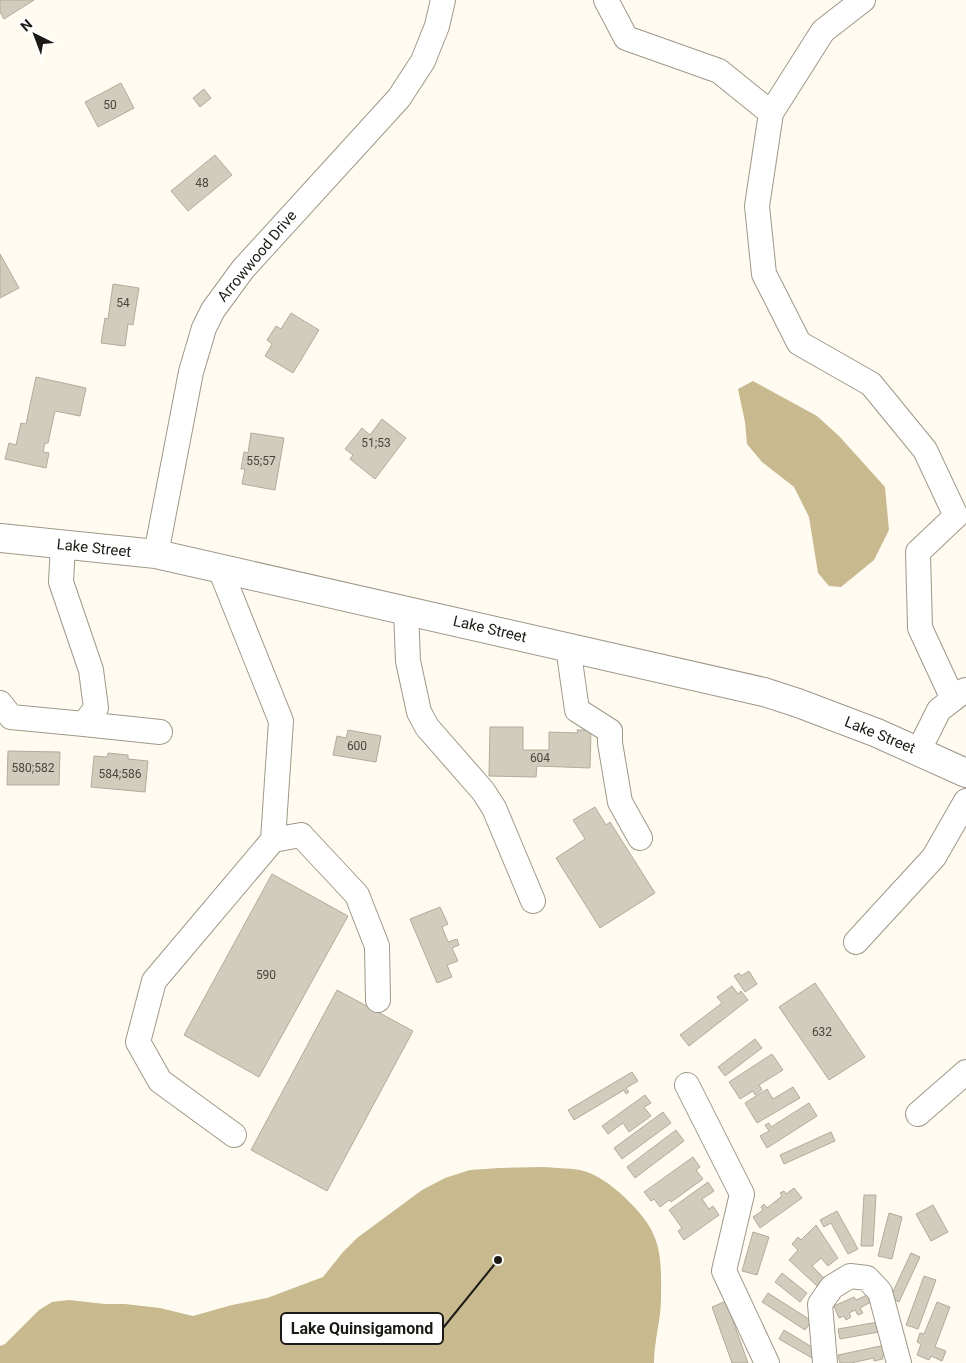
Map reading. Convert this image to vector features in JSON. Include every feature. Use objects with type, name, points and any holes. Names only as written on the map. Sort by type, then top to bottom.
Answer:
[{"type":"main road","name":"Lake Street","points":[[0,538],[156,554],[782,697],[861,726],[919,750],[966,773]]},
{"type":"street","name":"Arrowwood Drive","points":[[156,554],[191,372],[199,340],[210,316],[223,294],[243,269],[403,92],[423,61],[431,44],[443,0]]},
{"type":"street","points":[[606,0],[626,38],[719,70],[771,114]]},
{"type":"street","points":[[863,0],[823,32],[771,114],[756,206],[764,274],[799,343],[871,384],[925,450],[956,516],[918,552],[920,628],[959,694],[939,710],[919,750]]},
{"type":"street","points":[[63,545],[60,582],[91,670],[96,708],[84,724]]},
{"type":"street","points":[[220,568],[281,721],[273,840],[154,981],[138,1042],[160,1081],[234,1135]]},
{"type":"street","points":[[406,610],[408,661],[419,712],[427,727],[483,791],[494,808],[532,901]]},
{"type":"street","points":[[568,647],[577,710],[610,731],[610,743],[620,802],[640,838]]},
{"type":"street","points":[[0,703],[11,717],[160,732]]},
{"type":"street","points":[[856,942],[934,857],[966,801]]},
{"type":"street","points":[[273,840],[301,835],[357,895],[377,946],[378,1000]]},
{"type":"street","points":[[918,1114],[966,1072]]},
{"type":"street","points":[[686,1085],[742,1194],[724,1271],[767,1363]]},
{"type":"street","points":[[825,1363],[820,1304],[832,1288],[850,1276],[867,1278],[880,1292],[899,1363]]},
{"type":"shaded area","points":[[753,381],[817,416],[839,436],[885,487],[889,530],[874,560],[841,587],[829,586],[818,573],[809,517],[794,487],[762,462],[747,444],[745,422],[738,389]]},
{"type":"shaded area","points":[[542,1167],[586,1171],[596,1176],[620,1193],[643,1217],[650,1228],[656,1239],[659,1251],[661,1280],[661,1306],[654,1363],[0,1363],[0,1346],[5,1344],[39,1310],[52,1302],[69,1300],[125,1304],[160,1308],[193,1316],[267,1298],[323,1277],[357,1238],[422,1190],[445,1178],[470,1170]]},
{"type":"building","points":[[0,0],[34,0],[4,19],[0,12]]},
{"type":"building","points":[[121,83],[134,108],[98,127],[85,102]]},
{"type":"building","points":[[204,89],[211,98],[200,107],[193,98]]},
{"type":"building","points":[[215,155],[232,175],[188,211],[171,191]]},
{"type":"building","points":[[0,254],[19,288],[0,298]]},
{"type":"building","points":[[113,284],[139,288],[133,325],[128,324],[125,346],[101,343],[105,318],[108,319]]},
{"type":"building","points":[[291,313],[319,330],[293,373],[265,356],[272,344],[267,340],[276,326],[281,329]]},
{"type":"building","points":[[36,377],[86,388],[80,416],[55,411],[48,443],[45,443],[43,452],[49,453],[46,468],[5,459],[9,443],[16,445],[21,423],[26,424]]},
{"type":"building","points":[[382,419],[406,438],[375,479],[350,459],[353,455],[345,449],[362,428],[370,435]]},
{"type":"building","points":[[251,433],[284,438],[275,490],[242,484],[245,469],[241,469],[244,452],[248,453]]},
{"type":"building","points":[[490,727],[523,727],[523,750],[549,750],[549,732],[578,733],[577,730],[591,730],[590,768],[537,766],[536,777],[489,776]]},
{"type":"building","points":[[348,730],[381,736],[376,762],[333,755],[337,736],[346,738]]},
{"type":"building","points":[[8,751],[60,752],[59,785],[7,785]]},
{"type":"building","points":[[108,753],[128,755],[128,759],[148,761],[145,792],[91,787],[94,756],[107,757]]},
{"type":"building","points":[[595,807],[606,825],[610,822],[655,893],[600,928],[556,858],[585,839],[573,820]]},
{"type":"building","points":[[272,874],[348,916],[259,1077],[184,1035]]},
{"type":"building","points":[[440,907],[448,924],[442,927],[448,942],[457,939],[459,945],[452,948],[458,961],[447,965],[452,977],[437,983],[410,919]]},
{"type":"building","points":[[749,971],[757,984],[745,992],[734,976],[739,973],[741,976]]},
{"type":"building","points":[[815,983],[865,1057],[829,1080],[779,1007]]},
{"type":"building","points":[[732,986],[738,994],[741,991],[748,1000],[689,1046],[680,1035],[722,1003],[717,997]]},
{"type":"building","points":[[337,990],[413,1031],[327,1191],[251,1150]]},
{"type":"building","points":[[755,1039],[762,1048],[725,1076],[718,1067]]},
{"type":"building","points":[[772,1054],[783,1070],[759,1085],[762,1090],[755,1095],[753,1091],[740,1099],[729,1082]]},
{"type":"building","points":[[632,1072],[638,1081],[626,1088],[629,1092],[626,1094],[624,1090],[574,1120],[568,1110]]},
{"type":"building","points":[[793,1087],[800,1098],[757,1123],[745,1103],[767,1089],[773,1099]]},
{"type":"building","points":[[645,1095],[651,1103],[644,1107],[651,1116],[629,1132],[623,1123],[608,1134],[602,1126]]},
{"type":"building","points":[[809,1103],[817,1116],[767,1148],[760,1136],[769,1131],[765,1125],[769,1123],[771,1127]]},
{"type":"building","points":[[663,1112],[671,1123],[622,1159],[614,1148]]},
{"type":"building","points":[[676,1130],[684,1141],[635,1178],[627,1167]]},
{"type":"building","points":[[831,1132],[835,1141],[784,1164],[780,1155]]},
{"type":"building","points":[[693,1157],[700,1167],[696,1170],[703,1179],[671,1202],[669,1200],[660,1207],[654,1199],[651,1201],[644,1192]]},
{"type":"building","points":[[708,1182],[714,1191],[702,1199],[709,1209],[713,1206],[719,1215],[684,1240],[678,1231],[682,1228],[669,1210]]},
{"type":"building","points":[[794,1188],[802,1198],[760,1228],[753,1217],[763,1210],[761,1207],[764,1204],[767,1208],[782,1196],[780,1193],[784,1191],[786,1194]]},
{"type":"building","points":[[864,1195],[876,1195],[873,1246],[861,1246]]},
{"type":"building","points":[[933,1205],[948,1232],[931,1241],[916,1214]]},
{"type":"building","points":[[837,1211],[858,1249],[848,1254],[831,1223],[824,1227],[820,1220]]},
{"type":"building","points":[[889,1213],[902,1217],[892,1259],[878,1256]]},
{"type":"building","points":[[816,1225],[838,1258],[828,1266],[821,1258],[812,1266],[825,1279],[817,1286],[789,1260],[798,1250],[792,1244],[798,1237],[801,1240]]},
{"type":"building","points":[[753,1232],[769,1237],[757,1275],[742,1271]]},
{"type":"building","points":[[911,1253],[920,1257],[899,1302],[890,1298]]},
{"type":"building","points":[[782,1273],[807,1293],[800,1302],[775,1282]]},
{"type":"building","points":[[924,1276],[936,1280],[918,1329],[906,1325]]},
{"type":"building","points":[[768,1293],[812,1321],[805,1330],[762,1302]]},
{"type":"building","points":[[867,1295],[871,1302],[860,1308],[863,1313],[858,1315],[855,1310],[849,1313],[851,1317],[846,1320],[844,1316],[839,1318],[834,1306],[854,1297],[856,1300]]},
{"type":"building","points":[[726,1301],[748,1363],[732,1363],[712,1307]]},
{"type":"building","points":[[937,1302],[950,1307],[935,1347],[946,1351],[942,1361],[931,1356],[929,1360],[917,1355],[921,1344],[917,1342],[920,1333],[924,1334]]},
{"type":"building","points":[[878,1322],[879,1332],[840,1339],[838,1329]]},
{"type":"building","points":[[784,1330],[817,1350],[812,1358],[779,1339]]},
{"type":"building","points":[[885,1345],[887,1355],[882,1356],[883,1359],[874,1361],[874,1358],[851,1363],[840,1363],[838,1355]]},
{"type":"place","name":"Lake Quinsigamond","points":[[498,1260]]}]
